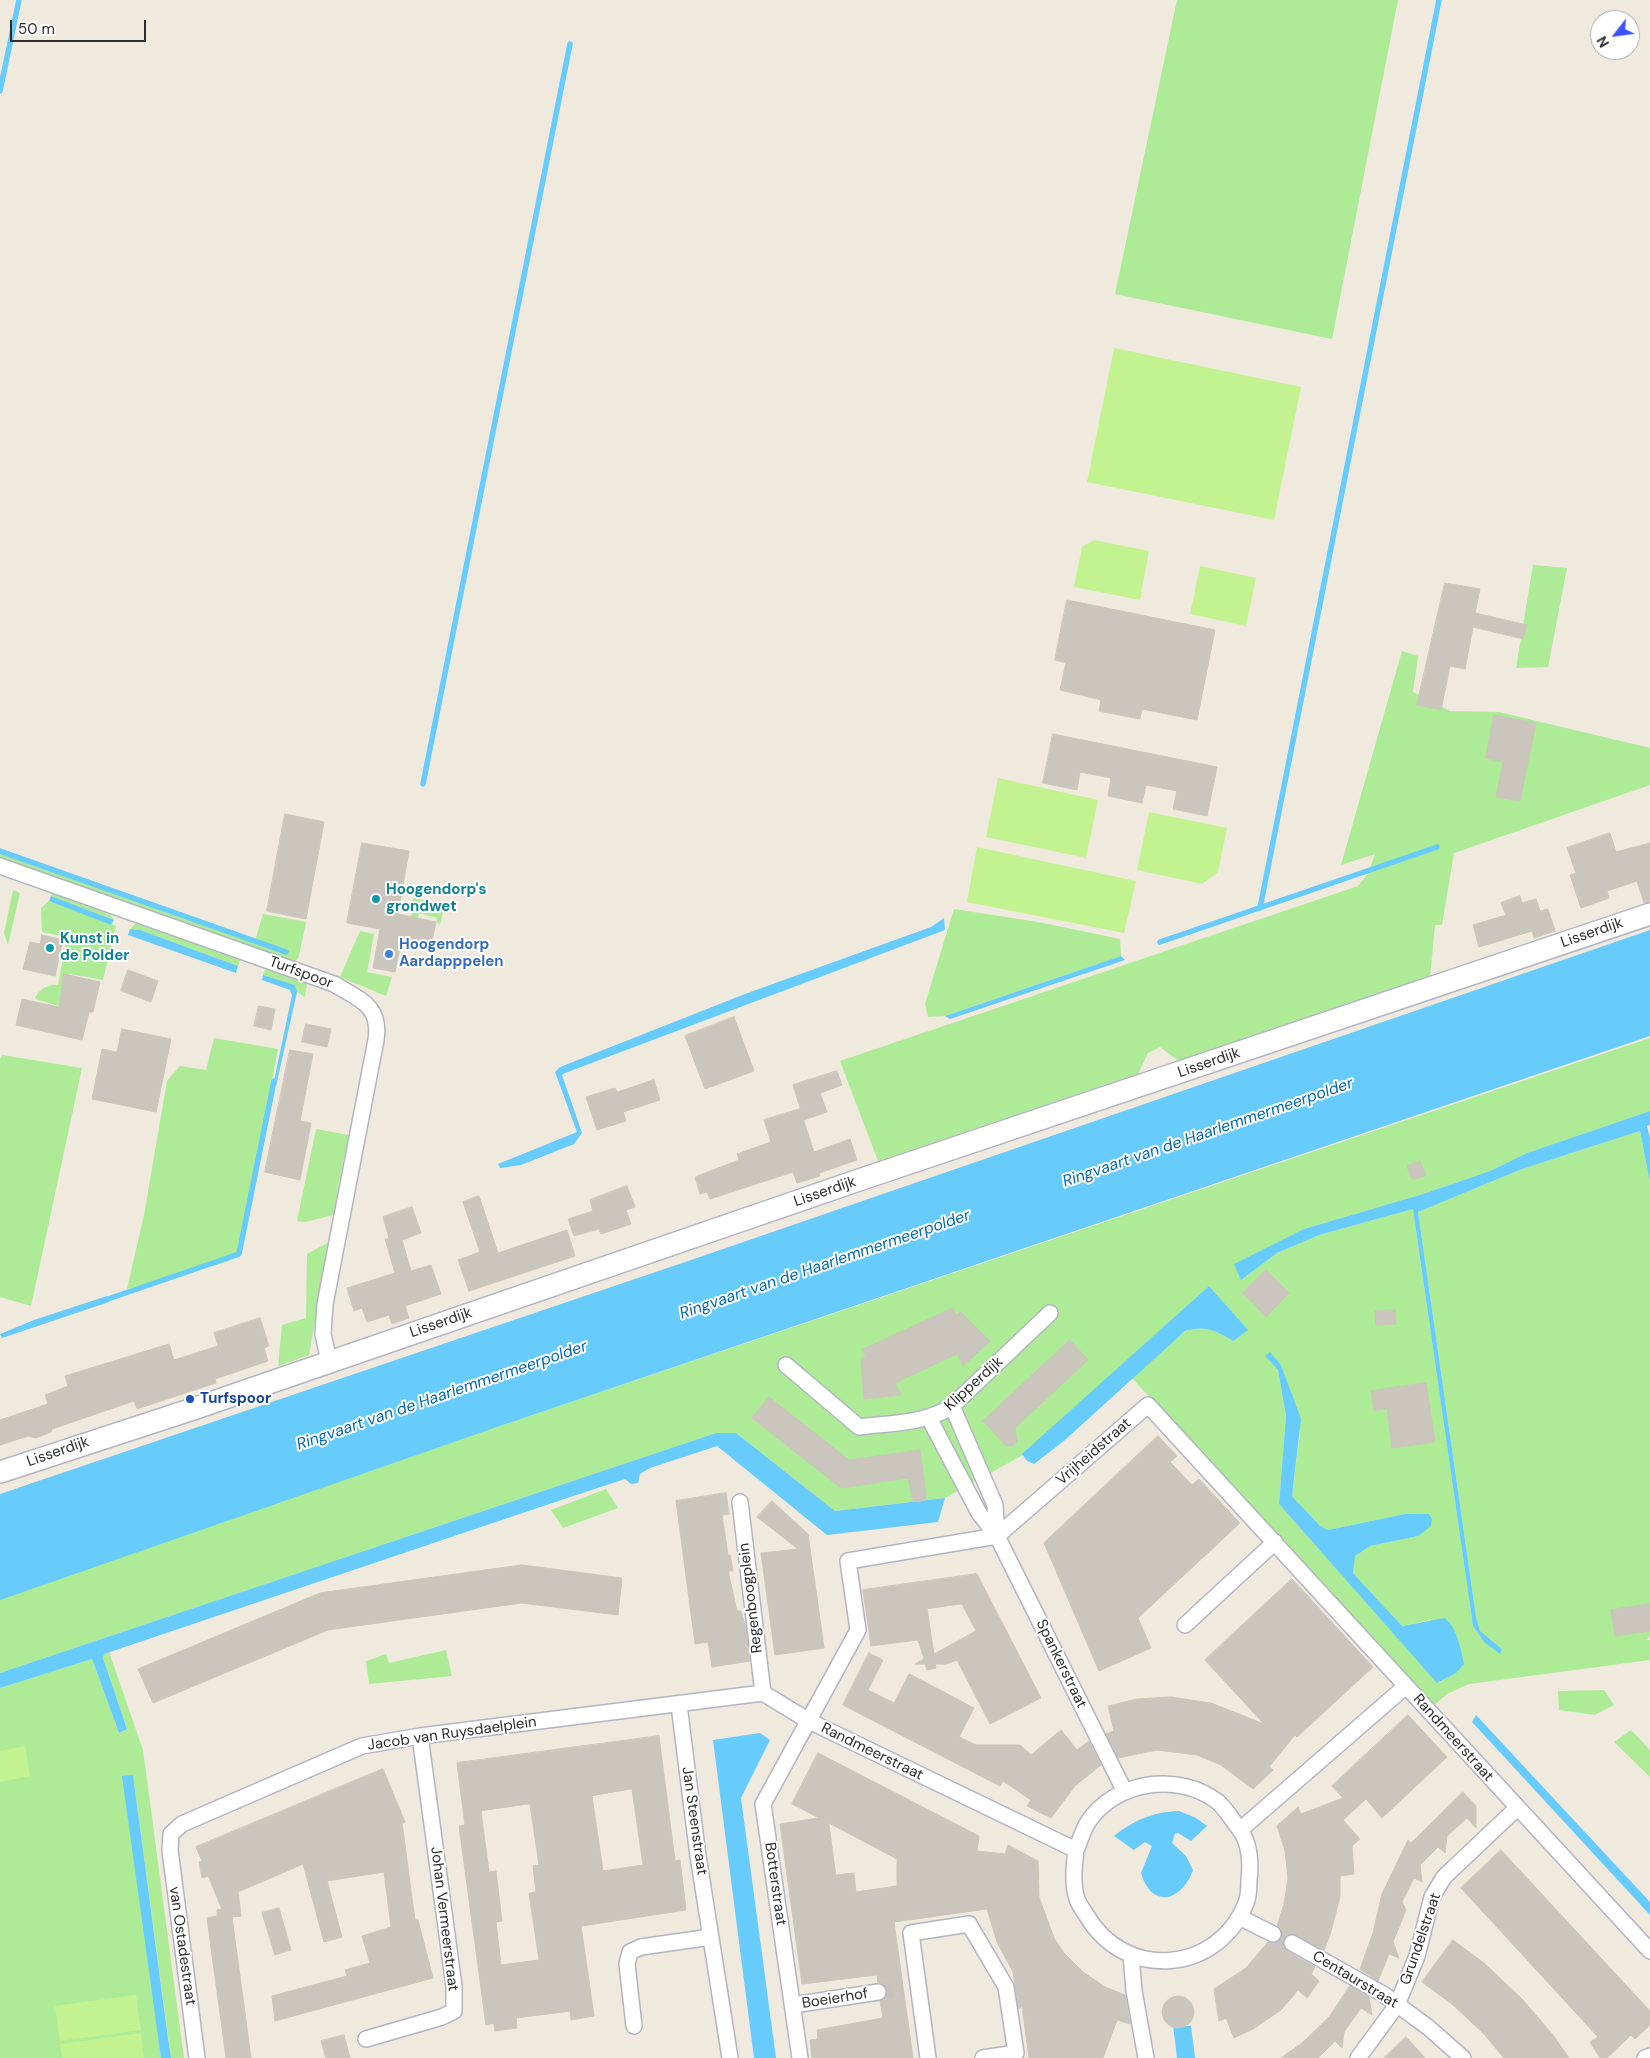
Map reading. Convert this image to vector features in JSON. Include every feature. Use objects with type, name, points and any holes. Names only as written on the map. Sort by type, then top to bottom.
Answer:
[{"type":"street","name":"Turfspoor","points":[[0,866],[334,984],[372,1008],[378,1027],[376,1040],[325,1304],[323,1334],[329,1362]]},
{"type":"street","name":"Lisserdijk","points":[[0,1472],[1650,914]]},
{"type":"street","name":"Klipperdijk","points":[[786,1365],[859,1427],[928,1418],[940,1414],[952,1406],[1050,1314]]},
{"type":"street","name":"Vrijheidstraat","points":[[997,1536],[1148,1405],[1406,1686]]},
{"type":"street","name":"Spankerstraat","points":[[952,1406],[995,1506],[997,1536]]},
{"type":"street","name":"Spankerstraat","points":[[928,1418],[979,1513],[997,1536],[1125,1792]]},
{"type":"street","name":"Regenboogplein","points":[[740,1502],[763,1693]]},
{"type":"street","points":[[809,1721],[858,1630],[848,1561],[997,1536]]},
{"type":"street","points":[[1185,1625],[1275,1542]]},
{"type":"street","name":"Randmeerstraat","points":[[1240,1830],[1406,1686],[1650,1951]]},
{"type":"street","points":[[679,1705],[763,1693]]},
{"type":"street","name":"Randmeerstraat","points":[[763,1693],[809,1721],[1076,1850]]},
{"type":"street","name":"Jacob van Ruysdaelplein","points":[[171,1834],[182,1824],[362,1746],[420,1736],[679,1705]]},
{"type":"street","name":"Jan Steenstraat","points":[[679,1705],[711,1937],[730,2058]]},
{"type":"street","name":"Botterstraat","points":[[800,2058],[763,1804],[809,1721]]},
{"type":"street","name":"Johan Vermeerstraat","points":[[366,2039],[442,2018],[454,2011],[453,1977],[420,1736]]},
{"type":"street","points":[[1154,1783],[1191,1788],[1219,1803],[1240,1830],[1243,1834],[1251,1864],[1247,1902],[1231,1930],[1207,1950],[1184,1959],[1151,1961],[1121,1952],[1096,1932],[1078,1900],[1073,1869],[1076,1850],[1088,1822],[1110,1800],[1125,1792],[1154,1783]]},
{"type":"street","name":"Grundelstraat","points":[[1358,2058],[1397,2005],[1417,1956],[1432,1897],[1440,1884],[1446,1875],[1517,1808]]},
{"type":"street","name":"van Ostadestraat","points":[[171,1834],[170,1850],[198,2058]]},
{"type":"street","points":[[1238,1917],[1273,1934]]},
{"type":"street","points":[[928,2058],[910,1987],[912,1933],[969,1924],[1006,1987],[1016,2054],[983,2058]]},
{"type":"street","points":[[634,2026],[627,1964],[630,1952],[641,1947],[711,1937]]},
{"type":"street","name":"Centaurstraat","points":[[1292,1943],[1383,1994],[1428,2028],[1463,2058]]},
{"type":"street","points":[[1131,1955],[1146,2058]]},
{"type":"street","name":"Boeierhof","points":[[793,2005],[878,1992]]},
{"type":"street","points":[[1645,2058],[1650,2056]]},
{"type":"green space","points":[[1177,0],[1398,0],[1332,339],[1115,294]]},
{"type":"green space","points":[[1114,348],[1301,387],[1274,520],[1087,482]]},
{"type":"green space","points":[[1094,540],[1149,551],[1140,600],[1074,587],[1082,547]]},
{"type":"green space","points":[[1533,565],[1567,568],[1548,667],[1516,668]]},
{"type":"green space","points":[[1200,566],[1256,578],[1246,626],[1190,614]]},
{"type":"green space","points":[[1402,651],[1418,656],[1413,692],[1450,711],[1499,712],[1650,748],[1650,785],[1454,853],[1442,925],[1435,925],[1430,977],[1352,1005],[1179,1061],[1160,1047],[1148,1053],[1138,1074],[878,1161],[840,1061],[1358,886],[1368,874],[1375,854],[1341,865]]},
{"type":"green space","points":[[998,778],[1098,800],[1086,858],[986,837]]},
{"type":"green space","points":[[1149,812],[1227,828],[1218,872],[1202,884],[1137,870]]},
{"type":"green space","points":[[977,847],[1136,881],[1124,933],[967,902]]},
{"type":"green space","points":[[0,851],[255,941],[263,914],[306,922],[299,956],[294,964],[0,860]]},
{"type":"green space","points":[[13,890],[20,893],[8,945],[4,933]]},
{"type":"green space","points":[[53,893],[111,915],[114,920],[51,896]]},
{"type":"green space","points":[[413,898],[445,904],[440,924],[436,923],[437,918],[419,913],[414,935],[410,932]]},
{"type":"green space","points":[[49,901],[116,926],[103,980],[70,974],[59,1006],[35,999],[36,995],[44,988],[58,985],[67,937],[42,932],[41,908]]},
{"type":"green space","points":[[954,909],[1038,922],[1120,939],[1121,956],[945,1016],[928,1017],[925,1004]]},
{"type":"green space","points":[[136,923],[240,960],[238,966],[140,930],[130,929]]},
{"type":"green space","points":[[360,931],[374,934],[367,972],[392,977],[386,996],[340,977]]},
{"type":"green space","points":[[265,969],[307,983],[305,997],[297,992],[295,985],[263,975]]},
{"type":"green space","points":[[214,1038],[278,1049],[239,1254],[227,1262],[127,1289],[144,1215],[167,1081],[180,1066],[206,1070]]},
{"type":"green space","points":[[1650,1038],[1650,1111],[1527,1153],[1490,1171],[1423,1194],[1304,1229],[1241,1280],[1277,1253],[1319,1235],[1413,1209],[1473,1626],[1484,1642],[1502,1649],[1480,1631],[1476,1617],[1418,1212],[1522,1169],[1640,1131],[1650,1182],[1650,1636],[1647,1640],[1650,1640],[1650,1660],[1469,1684],[1447,1694],[1433,1706],[1132,1378],[1174,1340],[1192,1328],[1209,1328],[1233,1341],[1247,1330],[1209,1286],[1023,1455],[945,1498],[835,1511],[736,1433],[716,1433],[0,1673],[0,1598],[500,1426]],"holes":[[[1278,1370],[1300,1432],[1292,1496],[1320,1526],[1328,1530],[1405,1514],[1429,1514],[1418,1536],[1370,1546],[1354,1556],[1353,1573],[1402,1626],[1430,1620],[1456,1673],[1438,1683],[1279,1504],[1286,1416]]]},
{"type":"green space","points":[[2,1055],[82,1068],[31,1306],[0,1297],[0,1059]]},
{"type":"green space","points":[[316,1129],[349,1135],[337,1191],[342,1193],[337,1214],[305,1222],[297,1221]]},
{"type":"green space","points":[[329,1242],[309,1355],[278,1366],[282,1325],[306,1318],[307,1254]]},
{"type":"green space","points":[[606,1489],[618,1508],[563,1528],[551,1510]]},
{"type":"green space","points":[[446,1650],[452,1676],[369,1684],[366,1661],[386,1654],[389,1663]]},
{"type":"green space","points":[[109,1652],[143,1750],[184,2058],[171,2058],[133,1775],[161,2058],[0,2058],[0,1688],[92,1659],[119,1733],[127,1729],[103,1658],[104,1654]]},
{"type":"green space","points":[[1604,1690],[1614,1705],[1595,1715],[1559,1710],[1558,1691]]},
{"type":"green space","points":[[1631,1730],[1650,1750],[1650,1777],[1614,1742]]},
{"type":"green space","points":[[25,1746],[30,1776],[0,1782],[0,1751]]},
{"type":"green space","points":[[136,1995],[141,2030],[60,2041],[55,2006]]},
{"type":"green space","points":[[141,2033],[144,2058],[62,2058],[60,2044]]},
{"type":"water","points":[[51,896],[114,920],[111,925],[49,901]]},
{"type":"water","points":[[944,918],[945,930],[565,1073],[562,1075],[582,1133],[574,1144],[521,1165],[500,1168],[498,1164],[577,1132],[555,1072],[560,1067],[745,994],[931,927]]},
{"type":"water","points":[[130,929],[140,930],[238,966],[236,973],[128,935]]},
{"type":"water","name":"Ringvaart van de Haarlemmermeerpolder","points":[[1650,930],[1650,1036],[500,1426],[0,1600],[0,1494],[694,1259]]},
{"type":"water","points":[[1121,956],[1125,960],[950,1019],[945,1016]]},
{"type":"water","points":[[263,975],[295,985],[297,992],[276,1086],[274,1081],[292,995],[290,990],[262,980]]},
{"type":"water","points":[[1650,1111],[1650,1125],[1647,1126],[1650,1138],[1650,1182],[1640,1131],[1522,1169],[1418,1212],[1476,1617],[1480,1631],[1502,1649],[1500,1654],[1484,1642],[1473,1626],[1413,1209],[1319,1235],[1277,1253],[1241,1280],[1234,1264],[1304,1229],[1423,1194],[1490,1171],[1527,1153]]},
{"type":"water","points":[[1209,1286],[1248,1330],[1233,1341],[1210,1330],[1198,1328],[1185,1331],[1065,1440],[1034,1464],[1027,1461],[1022,1454]]},
{"type":"water","points":[[107,1296],[109,1302],[2,1338],[0,1334],[34,1320]]},
{"type":"water","points":[[1270,1352],[1281,1365],[1301,1419],[1292,1496],[1320,1526],[1328,1530],[1405,1514],[1429,1514],[1432,1519],[1431,1526],[1418,1536],[1370,1546],[1355,1556],[1353,1573],[1402,1626],[1445,1618],[1456,1633],[1464,1664],[1456,1673],[1437,1683],[1279,1504],[1286,1416],[1278,1370],[1265,1356]]},
{"type":"water","points":[[716,1433],[736,1433],[835,1511],[945,1498],[938,1522],[827,1535],[717,1446],[650,1468],[640,1474],[638,1483],[631,1484],[625,1479],[104,1654],[103,1658],[127,1729],[119,1733],[92,1659],[0,1688],[0,1673]]},
{"type":"water","points":[[1476,1715],[1650,1902],[1650,1915],[1472,1722]]},
{"type":"water","points":[[760,1733],[770,1740],[741,1798],[776,2058],[754,2058],[713,1740]]},
{"type":"water","points":[[133,1775],[171,2058],[161,2058],[122,1776]]},
{"type":"water","points":[[1179,1811],[1196,1818],[1207,1826],[1191,1841],[1178,1833],[1175,1834],[1172,1843],[1186,1856],[1193,1870],[1182,1889],[1167,1897],[1159,1896],[1146,1885],[1141,1873],[1152,1846],[1145,1842],[1134,1850],[1114,1836],[1129,1825],[1144,1818],[1160,1813]]},
{"type":"water","points":[[1173,2025],[1191,2026],[1195,2058],[1177,2058]]},
{"type":"building","points":[[1445,583],[1480,589],[1475,613],[1527,625],[1523,639],[1473,627],[1465,669],[1450,666],[1441,710],[1417,705]]},
{"type":"building","points":[[1067,600],[1215,630],[1197,720],[1142,709],[1140,719],[1099,711],[1101,700],[1060,690],[1066,663],[1055,660]]},
{"type":"building","points":[[1494,715],[1536,723],[1520,801],[1496,797],[1503,762],[1486,758]]},
{"type":"building","points":[[1053,734],[1217,767],[1207,816],[1173,809],[1177,791],[1146,785],[1142,803],[1108,796],[1111,778],[1080,772],[1077,790],[1043,783]]},
{"type":"building","points":[[285,814],[324,822],[306,919],[267,911]]},
{"type":"building","points":[[1610,833],[1616,852],[1650,843],[1650,902],[1644,903],[1637,881],[1607,891],[1609,898],[1581,908],[1570,875],[1576,873],[1567,848]]},
{"type":"building","name":"Hoogendorp's grondwet","points":[[362,843],[409,851],[398,914],[436,922],[430,949],[401,943],[395,972],[373,968],[380,929],[347,923]]},
{"type":"building","points":[[1520,896],[1522,903],[1536,899],[1540,911],[1548,909],[1555,931],[1534,938],[1532,931],[1479,947],[1473,925],[1506,915],[1501,903]]},
{"type":"building","points":[[42,935],[63,940],[55,976],[23,969],[30,942],[40,944]]},
{"type":"building","points":[[128,970],[158,981],[151,1002],[121,991]]},
{"type":"building","points":[[64,974],[100,982],[93,1012],[89,1012],[82,1040],[16,1025],[22,999],[59,1007]]},
{"type":"building","points":[[259,1006],[275,1009],[271,1030],[254,1026]]},
{"type":"building","points":[[734,1017],[754,1071],[705,1089],[685,1036]]},
{"type":"building","points":[[306,1024],[331,1029],[327,1047],[302,1042]]},
{"type":"building","points":[[122,1029],[171,1039],[156,1112],[92,1099],[102,1049],[117,1052]]},
{"type":"building","points":[[290,1050],[313,1054],[300,1121],[311,1123],[300,1180],[265,1172]]},
{"type":"building","points":[[837,1071],[842,1085],[820,1093],[827,1112],[804,1120],[793,1085]]},
{"type":"building","points":[[654,1080],[660,1100],[623,1112],[626,1121],[597,1130],[586,1097],[615,1088],[617,1092]]},
{"type":"building","points":[[800,1109],[814,1152],[850,1139],[857,1160],[819,1173],[820,1176],[797,1183],[793,1172],[710,1199],[707,1192],[700,1194],[695,1177],[739,1160],[737,1154],[771,1142],[764,1120]]},
{"type":"building","points":[[1420,1161],[1426,1175],[1412,1180],[1407,1166]]},
{"type":"building","points":[[627,1186],[635,1207],[626,1210],[631,1224],[601,1234],[599,1229],[574,1236],[568,1219],[593,1211],[590,1200]]},
{"type":"building","points":[[479,1196],[498,1253],[567,1230],[575,1256],[469,1291],[458,1260],[480,1252],[463,1202]]},
{"type":"building","points":[[412,1207],[421,1233],[402,1240],[411,1271],[431,1265],[441,1294],[405,1306],[409,1318],[392,1324],[389,1315],[367,1322],[362,1308],[354,1311],[347,1288],[395,1273],[385,1239],[389,1238],[383,1217]]},
{"type":"building","points":[[1266,1270],[1289,1293],[1266,1317],[1243,1293]]},
{"type":"building","points":[[953,1308],[956,1315],[961,1312],[990,1341],[963,1366],[957,1354],[895,1383],[901,1395],[864,1399],[861,1359],[866,1356],[862,1350]]},
{"type":"building","points":[[1395,1310],[1396,1324],[1376,1325],[1375,1311]]},
{"type":"building","points":[[260,1318],[269,1346],[264,1348],[268,1361],[215,1379],[216,1383],[137,1409],[134,1401],[52,1429],[51,1432],[36,1438],[28,1436],[0,1445],[0,1420],[48,1404],[45,1395],[68,1386],[65,1376],[169,1344],[174,1360],[218,1346],[214,1333]]},
{"type":"building","points":[[1070,1340],[1088,1360],[1015,1428],[1017,1441],[1014,1445],[1006,1446],[983,1421]]},
{"type":"building","points":[[1426,1383],[1435,1442],[1392,1448],[1387,1408],[1374,1411],[1371,1391]]},
{"type":"building","points":[[769,1397],[849,1460],[920,1450],[925,1499],[919,1502],[913,1501],[908,1478],[841,1488],[752,1418]]},
{"type":"building","points":[[1158,1436],[1177,1456],[1170,1462],[1192,1485],[1199,1479],[1240,1523],[1138,1618],[1151,1648],[1099,1671],[1044,1543]]},
{"type":"building","points":[[726,1493],[729,1514],[722,1515],[728,1555],[730,1555],[733,1571],[728,1571],[737,1611],[741,1611],[746,1628],[750,1661],[712,1667],[708,1642],[695,1644],[676,1501]]},
{"type":"building","points":[[772,1501],[808,1534],[824,1648],[775,1655],[761,1553],[798,1549],[757,1517]]},
{"type":"building","points":[[522,1565],[622,1578],[618,1615],[521,1603],[328,1630],[153,1703],[138,1669],[320,1593]]},
{"type":"building","points":[[977,1574],[1041,1698],[990,1724],[957,1660],[946,1664],[935,1664],[936,1668],[927,1670],[925,1664],[915,1664],[924,1659],[918,1640],[871,1646],[863,1590]],"holes":[[[962,1604],[976,1631],[934,1654],[927,1609]]]},
{"type":"building","points":[[1292,1579],[1373,1667],[1297,1737],[1295,1735],[1269,1767],[1273,1770],[1253,1789],[1221,1765],[1197,1755],[1157,1750],[1118,1758],[1106,1734],[1114,1731],[1108,1706],[1137,1699],[1171,1697],[1211,1703],[1264,1724],[1205,1660]]},
{"type":"building","points":[[1650,1604],[1650,1631],[1615,1636],[1611,1610]]},
{"type":"building","points":[[869,1653],[883,1660],[868,1690],[894,1703],[909,1674],[974,1708],[959,1737],[976,1745],[1020,1745],[1031,1755],[1061,1730],[1077,1750],[1089,1741],[1101,1765],[1075,1786],[1051,1818],[1027,1806],[1031,1800],[1003,1781],[1000,1786],[843,1705]]},
{"type":"building","points":[[1408,1715],[1447,1757],[1382,1818],[1366,1799],[1343,1820],[1360,1839],[1352,1846],[1354,1874],[1340,1876],[1340,1897],[1324,1950],[1292,1934],[1287,1935],[1283,1943],[1287,1951],[1315,1967],[1311,1974],[1319,1981],[1307,1998],[1298,1990],[1281,2010],[1253,2029],[1234,2038],[1226,2018],[1219,2021],[1214,1989],[1246,1968],[1268,1942],[1274,1943],[1282,1938],[1281,1929],[1277,1926],[1284,1904],[1288,1878],[1285,1851],[1277,1826],[1298,1807],[1301,1814],[1343,1798],[1332,1786]]},
{"type":"building","points":[[659,1736],[675,1861],[680,1860],[686,1910],[581,1926],[594,2016],[571,2020],[570,2011],[516,2018],[517,2028],[495,2031],[494,2023],[486,2025],[459,1826],[465,1825],[457,1763]],"holes":[[[632,1789],[643,1865],[603,1871],[592,1796]],[[530,1804],[539,1865],[533,1866],[536,1892],[529,1893],[539,1960],[501,1965],[496,1922],[502,1921],[496,1871],[489,1872],[481,1811]]]},
{"type":"building","points":[[818,1753],[979,1836],[977,1851],[1005,1854],[1008,1845],[1038,1861],[1039,1897],[1054,1938],[1064,1953],[1083,1972],[1105,1987],[1125,1995],[1130,2024],[1117,2020],[1103,2058],[1029,2058],[1022,2006],[1019,2009],[1013,1972],[997,1942],[987,1909],[894,1922],[913,2058],[812,2058],[810,2040],[818,2039],[817,2030],[883,2018],[880,2001],[886,1996],[887,1991],[885,1986],[878,1983],[877,1975],[802,1984],[780,1824],[819,1818],[792,1804]],"holes":[[[829,1823],[897,1859],[897,1886],[856,1892],[854,1873],[836,1875]]]},
{"type":"building","points":[[383,1769],[405,1822],[402,1823],[415,1920],[418,1920],[433,1978],[275,2021],[272,1996],[347,1976],[345,1970],[370,1963],[362,1936],[391,1927],[384,1872],[327,1881],[342,1937],[324,1942],[303,1864],[238,1892],[241,1916],[232,1917],[251,2058],[226,2058],[207,1918],[217,1916],[217,1910],[222,1909],[208,1876],[202,1878],[199,1862],[202,1861],[196,1847]]},
{"type":"building","points":[[1463,1792],[1476,1806],[1476,1828],[1467,1818],[1447,1836],[1445,1853],[1438,1847],[1420,1865],[1422,1882],[1414,1878],[1402,1902],[1406,1910],[1393,1942],[1399,1958],[1389,1954],[1378,1981],[1360,1969],[1373,1933],[1382,1894],[1408,1840],[1411,1843]]},
{"type":"building","points":[[1501,1850],[1650,2011],[1650,2025],[1635,2039],[1631,2035],[1607,2058],[1600,2058],[1590,2042],[1598,2037],[1461,1888]]},
{"type":"building","points":[[279,1908],[291,1950],[275,1955],[262,1913]]},
{"type":"building","points":[[1453,1940],[1484,1963],[1522,1999],[1553,2035],[1569,2058],[1504,2058],[1484,2034],[1452,2004],[1422,1982]]},
{"type":"building","points":[[1350,1986],[1369,1997],[1372,2015],[1361,2008],[1344,2032],[1342,2048],[1335,2041],[1318,2058],[1281,2058],[1302,2043],[1329,2017]]},
{"type":"building","points":[[1178,1996],[1184,1997],[1189,2001],[1193,2006],[1193,2018],[1189,2023],[1184,2027],[1178,2028],[1172,2027],[1167,2023],[1163,2018],[1162,2012],[1163,2006],[1167,2001],[1172,1997]]},
{"type":"building","points":[[344,2035],[350,2058],[326,2058],[321,2041]]},
{"type":"building","points":[[1406,2037],[1425,2058],[1384,2058]]},
{"type":"waterway","points":[[0,91],[19,0]]},
{"type":"waterway","points":[[1260,908],[1439,0]]},
{"type":"waterway","points":[[423,784],[570,44]]},
{"type":"waterway","points":[[1160,942],[1437,847]]},
{"type":"waterway","points":[[0,851],[286,952]]},
{"type":"waterway","points":[[108,1299],[239,1254],[274,1081]]},
{"type":"tunnel","points":[[878,1992],[903,1988]]},
{"type":"place","name":"Hoogendorp's grondwet","points":[[376,899]]},
{"type":"place","name":"Kunst in de Polder","points":[[50,948]]},
{"type":"place","name":"Hoogendorp Aardapppelen","points":[[389,954]]},
{"type":"place","name":"Turfspoor","points":[[190,1399]]}]
